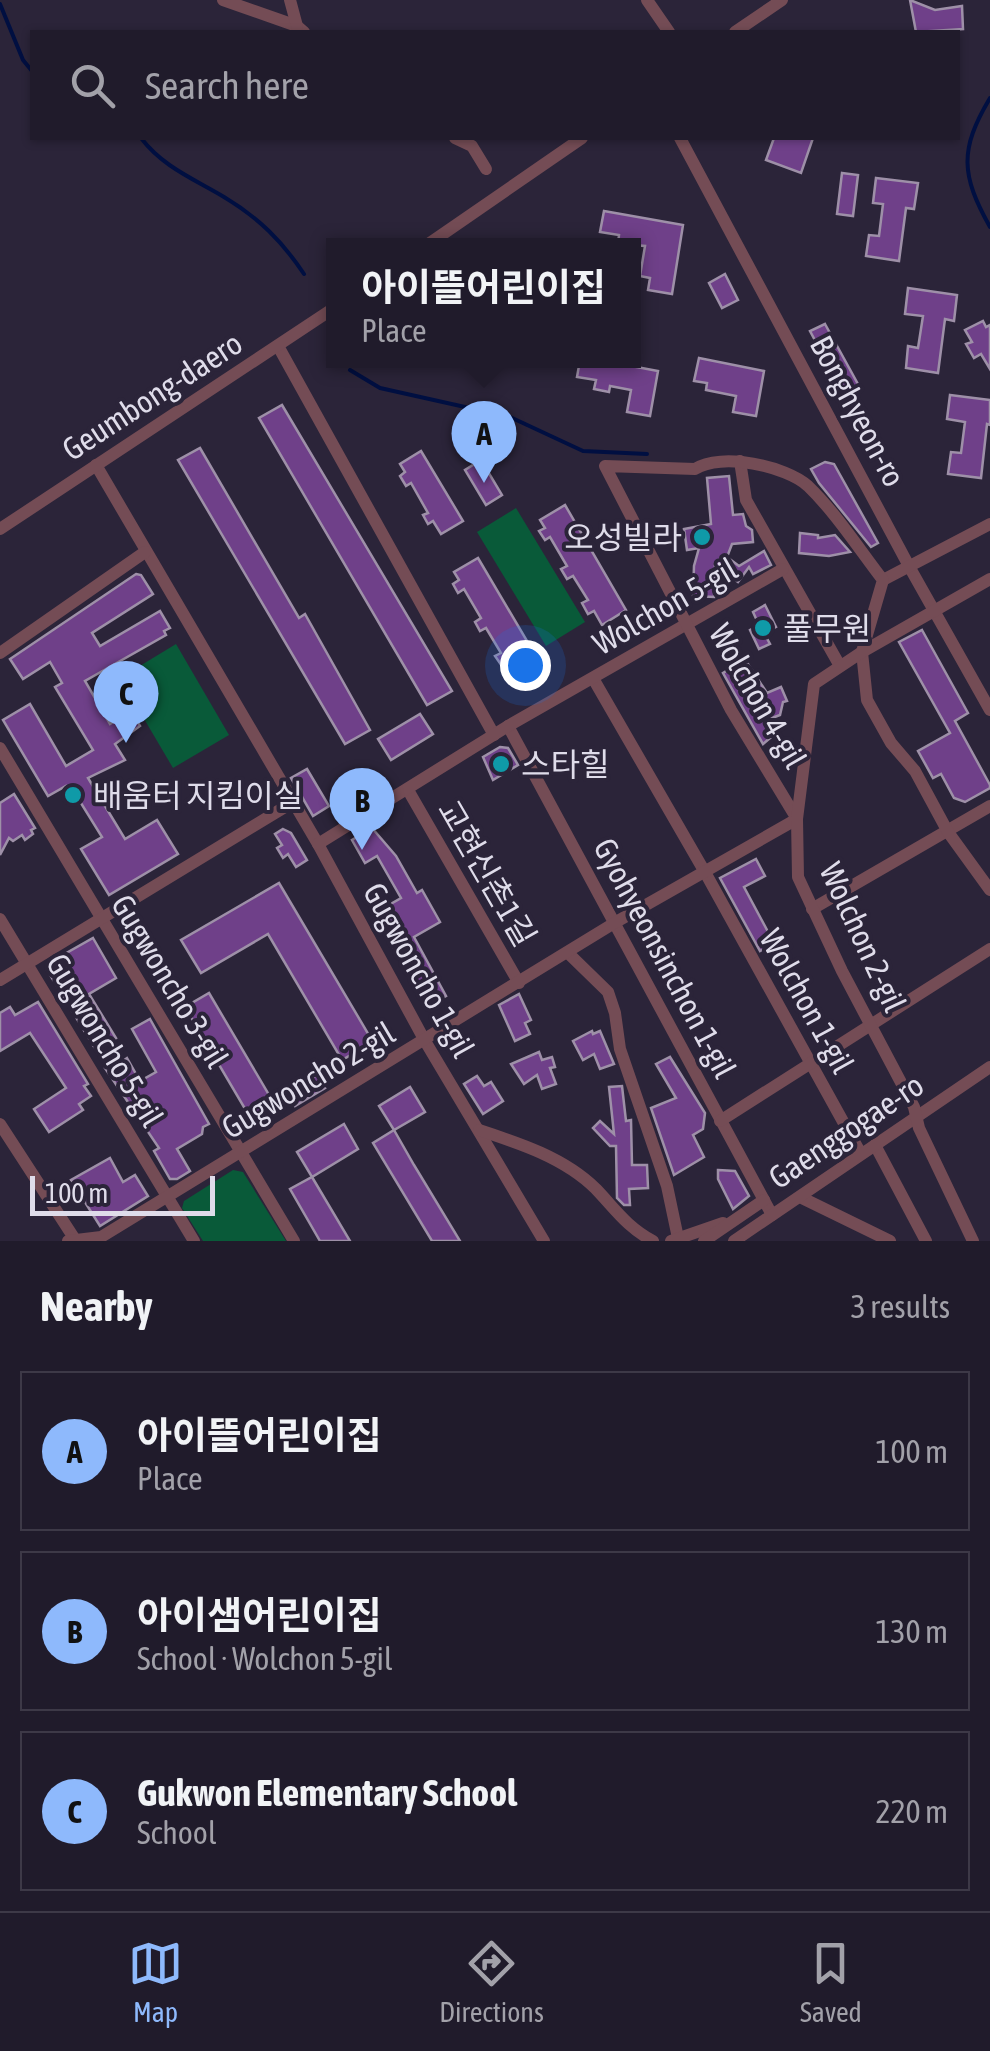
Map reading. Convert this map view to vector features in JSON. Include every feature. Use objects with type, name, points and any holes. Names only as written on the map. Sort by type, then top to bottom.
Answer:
[{"type":"street","points":[[224,0],[301,29]]},
{"type":"street","points":[[290,0],[301,29]]},
{"type":"street","points":[[647,0],[669,30]]},
{"type":"street","points":[[738,30],[782,0]]},
{"type":"street","points":[[459,140],[472,146],[486,170]]},
{"type":"street","points":[[438,238],[579,140]]},
{"type":"street","name":"Bonghyeon-ro","points":[[681,140],[990,710]]},
{"type":"street","name":"Geumbong-daero","points":[[0,530],[326,313]]},
{"type":"street","points":[[278,346],[494,735]]},
{"type":"street","points":[[840,666],[746,500],[740,462],[764,465],[806,484],[883,580]]},
{"type":"street","name":"Wolchon 4-gil","points":[[740,462],[704,463],[696,469],[605,466],[732,710],[797,820]]},
{"type":"street","name":"Gugwoncho 1-gil","points":[[96,465],[318,844],[425,1041],[544,1241]]},
{"type":"street","points":[[990,524],[883,580],[862,652],[867,700],[891,743],[915,770],[948,832],[990,890]]},
{"type":"street","points":[[0,653],[145,552]]},
{"type":"street","name":"Wolchon 5-gil","points":[[318,844],[508,726],[783,569]]},
{"type":"street","name":"Wolchon 2-gil","points":[[974,1241],[872,1023],[798,877],[797,820],[814,684],[862,652],[990,580]]},
{"type":"street","name":"Wolchon 1-gil","points":[[594,680],[861,1154]]},
{"type":"street","name":"Gyohyeonsinchon 1-gil","points":[[508,726],[772,1214]]},
{"type":"street","name":"Gugwoncho 3-gil","points":[[0,748],[294,1241]]},
{"type":"street","name":"교현신촌1길","points":[[408,790],[519,983]]},
{"type":"street","points":[[0,980],[294,802]]},
{"type":"street","points":[[812,908],[990,806]]},
{"type":"street","points":[[616,922],[797,820]]},
{"type":"street","name":"Gugwoncho 5-gil","points":[[0,920],[194,1241]]},
{"type":"street","name":"Gugwoncho 2-gil","points":[[73,1240],[100,1237],[616,922]]},
{"type":"street","points":[[720,1121],[990,949]]},
{"type":"street","points":[[568,953],[608,992],[620,1048],[667,1186],[674,1240],[739,1218]]},
{"type":"street","name":"Gaenggogae-ro","points":[[734,1241],[990,1067]]},
{"type":"street","points":[[0,1124],[73,1240]]},
{"type":"street","points":[[479,1130],[549,1156],[596,1189],[630,1228],[653,1241]]},
{"type":"street","points":[[875,1145],[926,1241]]},
{"type":"street","points":[[800,1197],[890,1241]]},
{"type":"street","points":[[704,1241],[764,1200]]},
{"type":"green space","points":[[516,508],[585,622],[546,646],[477,532]]},
{"type":"green space","points":[[176,644],[229,735],[173,768],[120,678]]},
{"type":"green space","points":[[233,1170],[243,1172],[286,1241],[203,1241],[182,1208],[184,1201]]},
{"type":"building","points":[[910,0],[935,10],[962,6],[963,29],[916,30]]},
{"type":"building","points":[[773,140],[812,140],[801,173],[766,160]]},
{"type":"building","points":[[842,173],[858,175],[853,216],[837,214]]},
{"type":"building","points":[[876,178],[918,183],[914,209],[906,208],[899,261],[866,256],[869,235],[879,236],[883,204],[873,203]]},
{"type":"building","points":[[604,211],[683,225],[672,294],[648,290],[650,278],[641,276],[645,246],[641,246],[641,238],[619,238],[600,232]]},
{"type":"building","points":[[725,274],[738,300],[722,308],[709,283]]},
{"type":"building","points":[[908,288],[957,295],[954,321],[945,319],[938,373],[906,368],[908,346],[918,348],[923,316],[905,314]]},
{"type":"building","points":[[983,321],[986,327],[990,325],[990,369],[981,354],[974,358],[966,344],[972,342],[965,330]]},
{"type":"building","points":[[825,324],[859,386],[844,394],[810,331]]},
{"type":"building","points":[[699,358],[764,371],[756,416],[733,412],[736,396],[706,390],[707,383],[694,381]]},
{"type":"building","points":[[579,368],[658,371],[650,416],[627,412],[631,390],[610,386],[609,392],[594,389],[596,380],[577,377]]},
{"type":"building","points":[[950,395],[990,400],[981,478],[948,474],[951,452],[961,453],[965,422],[947,419]]},
{"type":"building","points":[[282,405],[452,691],[427,705],[259,418]]},
{"type":"building","points":[[200,448],[299,618],[305,614],[370,730],[345,744],[178,460]]},
{"type":"building","points":[[421,451],[463,521],[441,534],[433,521],[428,524],[423,515],[428,513],[411,483],[406,486],[400,476],[405,472],[400,464]]},
{"type":"building","points":[[481,460],[502,495],[486,505],[465,470]]},
{"type":"building","points":[[825,462],[834,464],[878,543],[871,547],[819,483],[811,469]]},
{"type":"building","points":[[729,476],[733,515],[743,514],[746,526],[752,530],[753,542],[732,544],[727,557],[739,566],[764,551],[771,565],[753,574],[749,567],[738,582],[715,565],[714,597],[693,596],[699,548],[687,550],[684,529],[711,524],[707,478]]},
{"type":"building","points":[[565,505],[626,610],[602,625],[594,611],[588,614],[582,603],[588,600],[573,576],[567,579],[561,569],[567,566],[550,537],[545,540],[539,531],[545,528],[540,520]]},
{"type":"building","points":[[800,533],[818,538],[835,535],[850,552],[829,556],[799,553]]},
{"type":"building","points":[[478,558],[540,663],[515,677],[507,663],[502,666],[495,656],[501,653],[486,628],[480,631],[475,622],[481,618],[464,589],[458,593],[453,584],[459,580],[454,572]]},
{"type":"building","points":[[136,574],[141,575],[153,594],[92,633],[100,646],[160,611],[170,628],[164,631],[166,635],[85,681],[110,724],[131,711],[140,726],[115,744],[125,760],[88,778],[125,839],[157,820],[178,854],[109,895],[81,849],[102,837],[66,786],[48,796],[3,720],[30,704],[66,766],[93,750],[55,687],[62,683],[50,662],[23,679],[10,659]]},
{"type":"building","name":"풀무원","points":[[765,605],[776,627],[764,633],[770,644],[759,649],[750,630],[759,625],[753,612]]},
{"type":"building","points":[[922,630],[968,713],[955,721],[990,785],[965,802],[954,798],[941,774],[933,778],[918,751],[950,733],[899,642]]},
{"type":"building","points":[[748,664],[767,693],[781,687],[787,701],[783,702],[780,715],[772,718],[778,728],[776,733],[763,744],[723,673]]},
{"type":"building","points":[[420,714],[433,734],[391,760],[378,739]]},
{"type":"building","name":"스타힐","points":[[500,747],[508,748],[518,765],[493,780],[483,757]]},
{"type":"building","points":[[307,769],[329,806],[313,816],[291,778]]},
{"type":"building","points":[[14,794],[35,828],[25,840],[22,835],[13,841],[9,838],[0,855],[0,803]]},
{"type":"building","points":[[372,828],[396,856],[417,893],[422,890],[440,922],[414,937],[446,996],[426,1007],[375,913],[401,898],[377,856],[365,863],[352,840]]},
{"type":"building","points":[[283,829],[291,833],[307,860],[296,867],[288,854],[283,858],[277,848],[282,845],[275,834]]},
{"type":"building","points":[[756,859],[765,876],[744,887],[774,943],[760,951],[720,878]]},
{"type":"building","points":[[279,883],[373,1042],[342,1060],[268,934],[201,973],[181,940]]},
{"type":"building","points":[[93,938],[116,978],[89,994],[116,1038],[96,1050],[47,970],[47,964]]},
{"type":"building","points":[[209,993],[275,1105],[251,1119],[185,1007]]},
{"type":"building","points":[[519,994],[531,1020],[525,1023],[530,1034],[515,1041],[499,1005]]},
{"type":"building","points":[[38,1002],[88,1084],[84,1086],[91,1096],[79,1104],[83,1110],[49,1132],[34,1109],[66,1088],[30,1033],[0,1051],[0,1013],[10,1007],[15,1015]]},
{"type":"building","points":[[150,1019],[209,1124],[203,1127],[202,1134],[177,1149],[190,1171],[177,1179],[170,1179],[154,1151],[159,1148],[105,1068],[127,1058],[140,1081],[156,1072],[132,1029]]},
{"type":"building","points":[[600,1031],[614,1064],[600,1069],[594,1054],[583,1060],[573,1041]]},
{"type":"building","points":[[539,1052],[542,1060],[552,1057],[555,1067],[550,1068],[556,1084],[542,1089],[537,1075],[524,1084],[511,1064]]},
{"type":"building","points":[[670,1057],[705,1113],[703,1129],[693,1135],[704,1157],[674,1175],[651,1108],[676,1098],[656,1064]]},
{"type":"building","points":[[317,1075],[325,1088],[295,1106],[287,1093]]},
{"type":"building","points":[[477,1076],[484,1086],[491,1082],[503,1101],[483,1114],[464,1084]]},
{"type":"building","points":[[622,1086],[626,1121],[631,1120],[632,1165],[647,1165],[648,1188],[629,1189],[630,1205],[617,1198],[616,1146],[610,1146],[593,1128],[600,1121],[614,1134],[609,1087]]},
{"type":"building","points":[[410,1087],[425,1112],[394,1130],[379,1106]]},
{"type":"building","points":[[344,1124],[358,1149],[312,1177],[297,1152]]},
{"type":"building","points":[[394,1130],[460,1241],[432,1241],[373,1143]]},
{"type":"building","points":[[110,1158],[123,1182],[135,1175],[148,1196],[100,1226],[71,1180]]},
{"type":"building","points":[[718,1170],[735,1171],[749,1196],[733,1209],[718,1179]]},
{"type":"building","points":[[312,1177],[350,1241],[320,1241],[290,1189]]},
{"type":"waterway","points":[[0,4],[30,69]]},
{"type":"waterway","points":[[990,98],[973,133],[968,162],[973,192],[990,227]]},
{"type":"waterway","points":[[143,140],[169,165],[259,222],[304,274]]},
{"type":"waterway","points":[[350,370],[380,388],[510,417],[583,451],[647,454]]},
{"type":"place","name":"아이뜰어린이집","points":[[484,483]]},
{"type":"place","name":"오성빌라","points":[[702,537]]},
{"type":"place","name":"풀무원","points":[[763,628]]},
{"type":"place","name":"Gukwon Elementary School","points":[[126,743]]},
{"type":"place","name":"스타힐","points":[[501,764]]},
{"type":"place","name":"배움터 지킴이실","points":[[73,795]]},
{"type":"place","name":"아이샘어린이집","points":[[362,850]]}]
